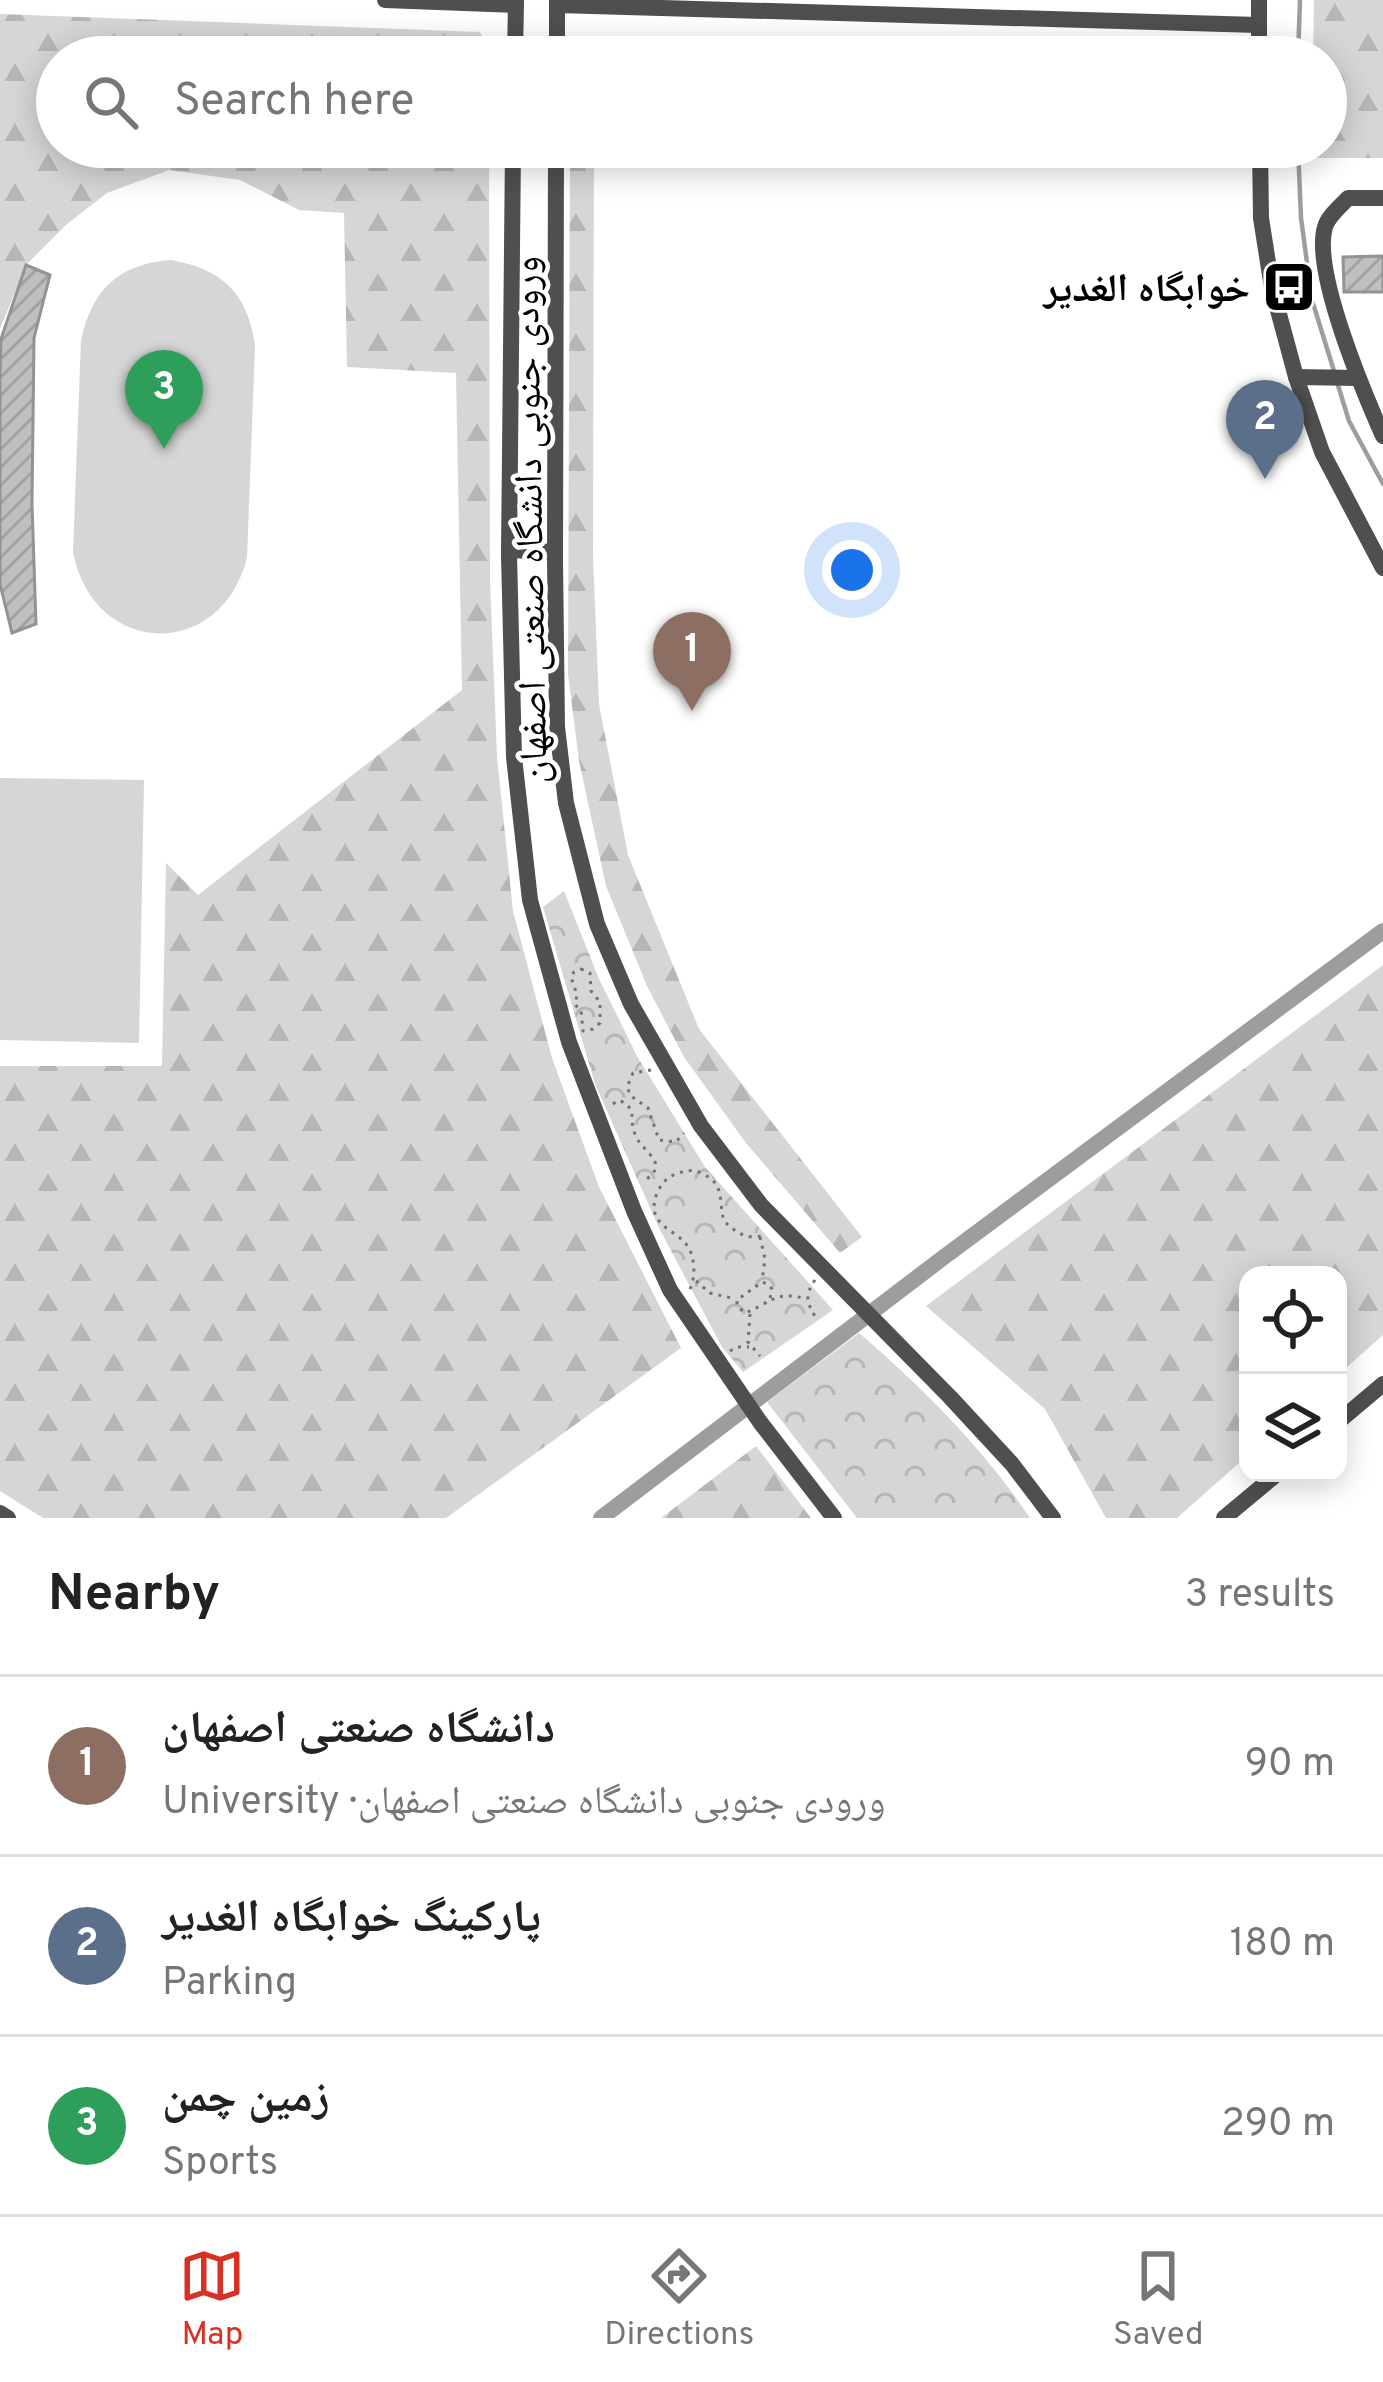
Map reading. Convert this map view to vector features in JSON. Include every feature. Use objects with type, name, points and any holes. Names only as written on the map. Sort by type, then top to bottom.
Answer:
[{"type":"street","points":[[385,0],[516,3],[515,36]]},
{"type":"street","points":[[1170,23],[1171,0]]},
{"type":"street","points":[[1258,36],[1259,0]]},
{"type":"street","points":[[557,36],[557,3],[1258,26]]},
{"type":"street","name":"ورودی جنوبی دانشگاه صنعتی اصفهان","points":[[513,168],[509,550],[514,757],[530,900],[569,1042],[670,1290],[760,1422],[834,1518]]},
{"type":"street","name":"ورودی جنوبی دانشگاه صنعتی اصفهان","points":[[556,168],[557,727],[566,803],[597,924],[631,1004],[695,1117],[761,1205],[1012,1464],[1053,1518]]},
{"type":"street","points":[[1260,168],[1261,218],[1272,288],[1296,377],[1322,452],[1383,568]]},
{"type":"street","points":[[1383,198],[1348,198],[1325,223],[1322,253],[1348,353],[1383,436]]},
{"type":"street","points":[[1296,377],[1358,379]]},
{"type":"street","points":[[509,550],[555,551]]},
{"type":"street","points":[[1347,1414],[1383,1384]]},
{"type":"street","points":[[1224,1518],[1267,1482]]},
{"type":"street","points":[[0,1513],[8,1518]]},
{"type":"path","points":[[581,970],[590,973],[591,991],[600,1002],[600,1023],[583,1031],[575,1001],[571,977],[581,970]]},
{"type":"path","points":[[668,1067],[633,1073],[627,1087],[631,1096],[648,1108],[659,1140],[665,1142],[676,1142],[695,1117]]},
{"type":"path","points":[[599,1121],[613,1104],[626,1102],[632,1108],[635,1137],[653,1156],[656,1165],[650,1178],[623,1181]]},
{"type":"path","points":[[678,1302],[694,1280],[687,1245],[665,1230],[656,1214],[656,1194],[669,1177],[690,1170],[707,1175],[722,1191],[724,1221],[742,1235],[760,1237],[781,1226]]},
{"type":"path","points":[[737,1300],[762,1282],[760,1237]]},
{"type":"path","points":[[817,1318],[807,1299],[808,1289],[823,1268]]},
{"type":"path","points":[[694,1280],[710,1293],[737,1300]]},
{"type":"path","points":[[762,1282],[772,1289],[770,1298]]},
{"type":"path","points":[[737,1300],[740,1311],[751,1312],[770,1298],[786,1294],[807,1299]]},
{"type":"path","points":[[751,1312],[748,1342],[760,1357]]},
{"type":"green space","points":[[1314,0],[1383,0],[1383,158],[1347,158],[1347,36],[1313,36]]},
{"type":"green space","points":[[0,14],[480,32],[482,36],[36,36],[36,168],[489,168],[490,581],[497,757],[513,911],[552,1058],[599,1187],[681,1348],[446,1518],[43,1518],[0,1491],[0,1066],[162,1066],[166,863],[198,895],[462,690],[456,373],[347,367],[344,213],[299,210],[240,180],[169,170],[107,193],[67,224],[26,265],[0,329]]},
{"type":"green space","points":[[570,168],[594,168],[593,556],[599,704],[628,855],[699,1029],[862,1237],[840,1253],[746,1143],[684,1057],[647,986],[606,886],[579,761],[568,674]]},
{"type":"green space","points":[[171,260],[205,270],[230,287],[246,312],[255,346],[247,558],[233,592],[211,616],[185,629],[157,633],[130,627],[105,612],[85,587],[73,552],[81,340],[86,322],[111,282],[137,267]]},
{"type":"green space","points":[[0,778],[144,780],[139,1043],[0,1040]]},
{"type":"green space","points":[[564,891],[637,1056],[705,1167],[833,1310],[743,1372],[722,1347],[659,1228],[595,1084],[543,907]]},
{"type":"green space","points":[[1383,965],[1383,1335],[1347,1367],[1347,1266],[1239,1266],[1239,1463],[1177,1518],[1106,1518],[1045,1409],[926,1306]]},
{"type":"green space","points":[[859,1333],[951,1420],[1030,1518],[857,1518],[767,1402]]},
{"type":"green space","points":[[756,1446],[811,1518],[661,1518]]},
{"type":"building","points":[[1383,256],[1383,292],[1344,292],[1343,257]]},
{"type":"building","points":[[26,265],[50,275],[34,338],[36,624],[12,633],[0,584],[1,339]]},
{"type":"waterway","points":[[1299,36],[1300,0]]},
{"type":"waterway","points":[[1299,168],[1312,300],[1334,371]]},
{"type":"waterway","points":[[1337,382],[1349,421],[1383,484]]},
{"type":"waterway","points":[[601,1518],[1383,931]]},
{"type":"place","name":"خوابگاه الغدیر","points":[[1289,287]]},
{"type":"place","name":"زمین چمن","points":[[164,449]]},
{"type":"place","name":"پارکینگ خوابگاه الغدیر","points":[[1265,479]]},
{"type":"place","name":"دانشگاه صنعتی اصفهان","points":[[692,711]]}]
